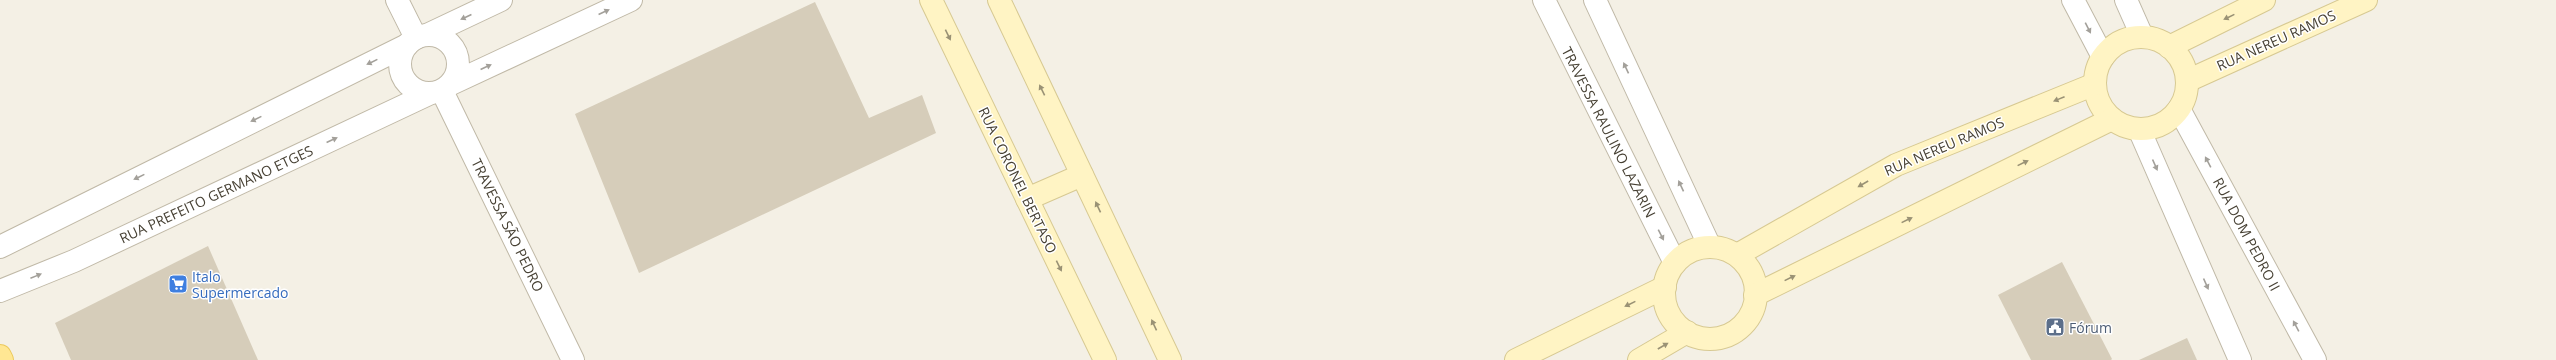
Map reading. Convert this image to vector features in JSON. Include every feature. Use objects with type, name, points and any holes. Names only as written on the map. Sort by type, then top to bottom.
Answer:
[{"type":"main road","points":[[0,356],[2,360]]},
{"type":"street","points":[[398,0],[417,39]]},
{"type":"street","points":[[0,247],[417,39],[501,0]]},
{"type":"street","name":"RUA PREFEITO GERMANO ETGES","points":[[0,291],[74,261],[631,0]]},
{"type":"street","name":"RUA CORONEL BERTASO","points":[[932,0],[1104,360]]},
{"type":"street","points":[[999,0],[1170,360]]},
{"type":"street","name":"TRAVESSA RAULINO LAZARIN","points":[[1544,0],[1675,263]]},
{"type":"street","points":[[1594,0],[1710,246]]},
{"type":"street","points":[[2073,0],[2102,57]]},
{"type":"street","points":[[2126,0],[2142,36]]},
{"type":"street","points":[[2169,46],[2264,0]]},
{"type":"street","name":"RUA NEREU RAMOS","points":[[2186,81],[2366,0]]},
{"type":"street","points":[[2142,36],[2158,40],[2169,46],[2178,56],[2186,81],[2185,94],[2179,109],[2168,120],[2154,127],[2139,129],[2123,125],[2112,119],[2097,97],[2095,84],[2096,71],[2102,57],[2114,45],[2127,39],[2142,36]]},
{"type":"street","points":[[439,37],[449,42],[456,51],[459,63],[457,74],[441,89],[420,92],[410,86],[403,77],[400,66],[401,54],[417,39],[439,37]]},
{"type":"street","name":"RUA NEREU RAMOS","points":[[1736,255],[1896,165],[2095,84]]},
{"type":"street","name":"TRAVESSA SÃO PEDRO","points":[[441,89],[573,360]]},
{"type":"street","name":"RUA DOM PEDRO II","points":[[2179,109],[2315,360]]},
{"type":"street","points":[[1755,295],[2112,119]]},
{"type":"street","points":[[2139,129],[2240,360]]},
{"type":"street","points":[[1027,199],[1082,175]]},
{"type":"street","points":[[1710,246],[1723,249],[1736,255],[1747,266],[1754,280],[1755,295],[1752,311],[1745,322],[1736,331],[1712,338],[1699,337],[1687,332],[1677,324],[1669,313],[1665,300],[1665,287],[1668,274],[1675,263],[1697,248],[1710,246]]},
{"type":"street","points":[[1516,360],[1665,287]]},
{"type":"street","points":[[1639,360],[1687,332]]},
{"type":"building","points":[[815,2],[869,118],[922,95],[936,133],[639,273],[575,114]]},
{"type":"building","name":"Italo Supermercado","points":[[208,246],[258,360],[71,360],[55,323]]},
{"type":"building","name":"Fórum","points":[[2062,262],[2112,359],[2111,360],[2031,360],[1998,295]]},
{"type":"building","points":[[2187,338],[2197,360],[2139,360]]},
{"type":"place","name":"Italo Supermercado","points":[[178,284]]},
{"type":"place","name":"Fórum","points":[[2055,327]]}]
